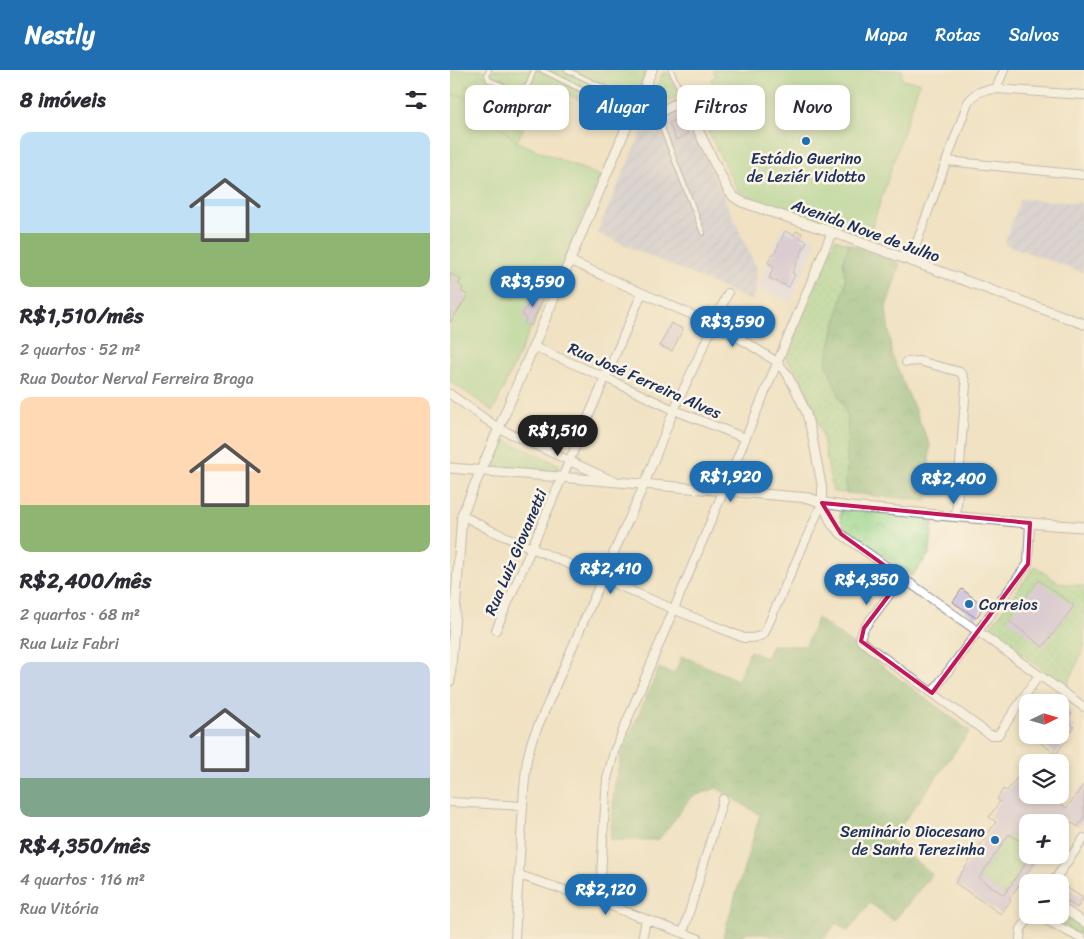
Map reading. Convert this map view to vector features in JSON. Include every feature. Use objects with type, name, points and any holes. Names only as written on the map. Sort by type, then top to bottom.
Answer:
[{"type":"street","points":[[646,85],[652,70]]},
{"type":"street","points":[[996,89],[1004,70]]},
{"type":"street","points":[[910,261],[968,102],[976,93],[996,89],[1084,95]]},
{"type":"street","name":"Avenida Nove de Julho","points":[[667,107],[679,102],[686,106],[728,190],[742,202],[832,232],[1084,324]]},
{"type":"street","points":[[450,681],[462,515],[625,130]]},
{"type":"street","points":[[946,161],[1084,175]]},
{"type":"street","points":[[600,902],[607,779],[614,752],[832,232]]},
{"type":"street","points":[[462,515],[490,530],[602,579],[744,638],[758,637],[764,634],[822,503],[822,486],[806,412],[786,374],[777,362],[714,325],[570,260]]},
{"type":"street","name":"Rua Luiz Giovanetti","points":[[496,630],[642,293]]},
{"type":"street","points":[[515,939],[527,759],[532,740],[644,485],[674,410],[728,293]]},
{"type":"street","name":"Rua José Ferreira Alves","points":[[534,347],[674,410],[745,438]]},
{"type":"street","points":[[906,362],[919,361],[960,372],[966,385],[956,517]]},
{"type":"street","points":[[450,394],[498,428],[615,482]]},
{"type":"street","points":[[450,468],[724,490],[809,498],[822,503],[956,517],[1084,527]]},
{"type":"street","points":[[822,503],[832,525],[841,534],[1084,707]]},
{"type":"street","points":[[932,693],[1028,564],[1030,523]]},
{"type":"street","points":[[902,578],[864,628],[861,633],[861,641],[990,735],[998,735],[1039,675]]},
{"type":"street","points":[[684,933],[723,799]]},
{"type":"street","points":[[450,802],[523,806]]},
{"type":"street","points":[[1059,874],[1084,838]]},
{"type":"street","points":[[519,875],[600,902],[699,939]]},
{"type":"street","points":[[1069,912],[1084,923]]},
{"type":"street","points":[[642,939],[646,920]]},
{"type":"street","points":[[1020,939],[1021,929],[1025,924]]},
{"type":"street","points":[[1054,924],[1082,939]]},
{"type":"lane","points":[[489,70],[487,75],[489,80],[518,92],[522,92],[527,88],[534,70]]},
{"type":"lane","points":[[542,70],[579,89]]},
{"type":"lane","points":[[567,70],[598,85]]},
{"type":"lane","points":[[671,70],[678,85]]},
{"type":"lane","points":[[663,130],[703,233]]},
{"type":"highlighted area","points":[[822,503],[1030,523],[1028,564],[932,693],[861,641],[864,628],[902,578],[841,534]]},
{"type":"shaded area","points":[[677,110],[677,130],[692,130],[757,269],[756,288],[752,301],[597,233],[642,130],[667,130],[667,115]]},
{"type":"shaded area","points":[[1020,199],[1084,203],[1084,273],[1004,244]]},
{"type":"shaded area","points":[[783,226],[815,240],[790,302],[758,288]]},
{"type":"green space","points":[[450,70],[647,70],[640,85],[579,85],[579,99],[569,95],[569,85],[465,85],[465,97],[450,94]]},
{"type":"green space","name":"Estádio Guerino de Leziér Vidotto","points":[[713,70],[902,70],[902,80],[920,82],[868,239],[738,191],[707,130],[765,130],[765,85],[713,85],[711,79],[716,76]]},
{"type":"green space","points":[[665,72],[669,74],[677,90],[677,97],[667,102],[667,85],[657,85]]},
{"type":"green space","points":[[450,94],[465,97],[465,130],[503,130],[517,142],[600,176],[565,261],[556,273],[493,411],[450,381]]},
{"type":"green space","points":[[503,130],[522,130],[517,142]]},
{"type":"green space","points":[[835,239],[849,244],[843,262],[846,281],[826,363],[848,417],[846,493],[833,492],[822,434],[814,410],[798,374],[785,358]]},
{"type":"green space","points":[[849,244],[900,264],[886,308],[892,356],[930,445],[927,501],[846,493],[848,417],[826,363],[846,281],[843,262]]},
{"type":"green space","points":[[500,438],[560,465],[557,472],[488,466]]},
{"type":"green space","points":[[842,508],[934,516],[929,554],[912,576],[844,527],[840,517]]},
{"type":"green space","points":[[1035,566],[1059,583],[1084,586],[1084,648],[1067,686],[988,630]]},
{"type":"green space","points":[[817,618],[970,731],[890,841],[932,874],[894,921],[870,903],[848,931],[836,923],[824,939],[796,939],[748,932],[736,937],[723,937],[760,815],[717,788],[691,797],[658,840],[610,840],[615,781],[622,752],[659,668],[674,674],[682,656],[738,680],[750,651],[766,658],[772,645],[806,646]]},
{"type":"green space","points":[[1009,834],[1019,841],[1019,864],[1025,864],[1004,895],[979,878]]},
{"type":"green space","points":[[1069,917],[1084,927],[1084,937],[1062,924],[1069,924]]},
{"type":"building","points":[[677,119],[677,130],[686,130],[688,134],[676,140],[669,123]]},
{"type":"building","points":[[785,231],[794,235],[796,231],[802,233],[800,238],[807,241],[792,273],[795,274],[789,287],[769,278],[774,266],[768,263],[772,254],[774,255]]},
{"type":"building","points":[[450,273],[461,280],[458,284],[463,288],[461,291],[468,295],[450,323]]},
{"type":"building","points":[[534,291],[544,296],[531,326],[524,323],[526,319],[522,315]]},
{"type":"building","points":[[671,323],[683,329],[672,351],[660,346]]},
{"type":"building","points":[[1039,580],[1074,606],[1043,647],[1008,620]]},
{"type":"building","name":"Correios","points":[[962,589],[984,606],[976,618],[953,602]]},
{"type":"building","points":[[1069,723],[1074,727],[1069,733]]},
{"type":"building","points":[[1042,744],[1064,744],[1056,754]]},
{"type":"building","name":"Seminário Diocesano de Santa Terezinha","points":[[1019,775],[1019,804],[1061,804],[1067,808],[1084,784],[1084,818],[1078,827],[1069,821],[1069,814],[1019,814],[1019,840],[1009,834],[979,878],[1004,895],[1025,864],[1034,864],[1027,874],[1019,874],[1019,885],[1001,914],[955,883],[996,822],[989,817],[1000,801],[997,799],[1003,789],[1007,791]]},
{"type":"building","points":[[1069,889],[1083,898],[1077,908],[1069,902]]},
{"type":"place","name":"Estádio Guerino de Leziér Vidotto","points":[[806,141]]},
{"type":"place","name":"Correios","points":[[969,604]]},
{"type":"place","name":"Seminário Diocesano de Santa Terezinha","points":[[995,840]]}]
